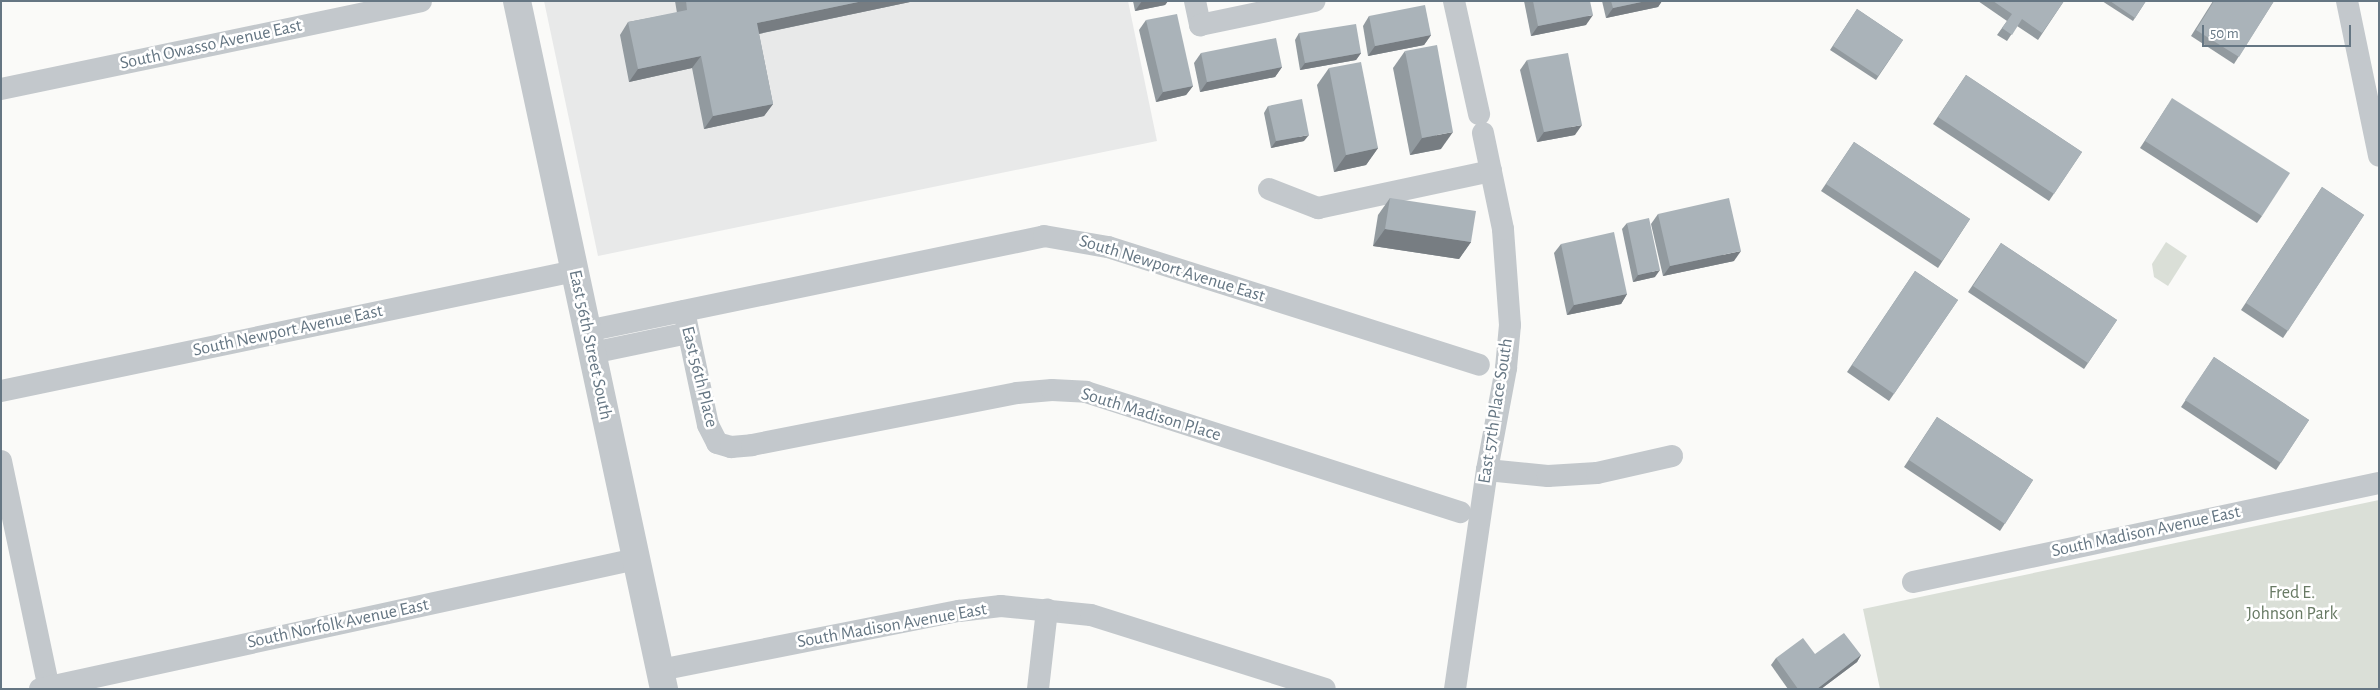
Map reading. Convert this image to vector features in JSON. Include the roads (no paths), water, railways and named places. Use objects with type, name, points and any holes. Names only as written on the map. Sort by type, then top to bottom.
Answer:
[{"type":"street","name":"South Owasso Avenue East","points":[[1,89],[421,1]]},
{"type":"street","name":"East 56th Street South","points":[[518,1],[662,680]]},
{"type":"street","points":[[1195,1],[1200,25],[1315,1]]},
{"type":"street","name":"East 57th Place South","points":[[1454,1],[1491,171],[1508,264],[1510,325],[1506,368],[1487,470],[1454,689]]},
{"type":"street","points":[[2348,1],[2379,156]]},
{"type":"street","points":[[1269,189],[1318,208],[1491,171]]},
{"type":"street","name":"South Newport Avenue East","points":[[589,342],[684,311],[1044,236],[1108,247],[1479,365]]},
{"type":"street","name":"South Newport Avenue East","points":[[1,391],[575,271]]},
{"type":"street","name":"East 56th Place","points":[[684,311],[708,425],[717,443]]},
{"type":"street","points":[[589,342],[688,333]]},
{"type":"street","name":"South Madison Place","points":[[717,443],[731,447],[752,445],[1017,393],[1052,390],[1086,392],[1460,512]]},
{"type":"street","points":[[1487,470],[1548,476],[1597,473],[1672,456]]},
{"type":"street","points":[[1,461],[46,688]]},
{"type":"street","name":"South Madison Avenue East","points":[[1913,582],[2379,483]]},
{"type":"street","name":"South Norfolk Avenue East","points":[[46,688],[636,559]]},
{"type":"street","name":"South Madison Avenue East","points":[[662,680],[959,611],[1001,606],[1091,615],[1318,688]]},
{"type":"street","points":[[1038,689],[1047,610]]},
{"type":"park label","name":"Fred E. Johnson Park","points":[[2292,604]]}]
